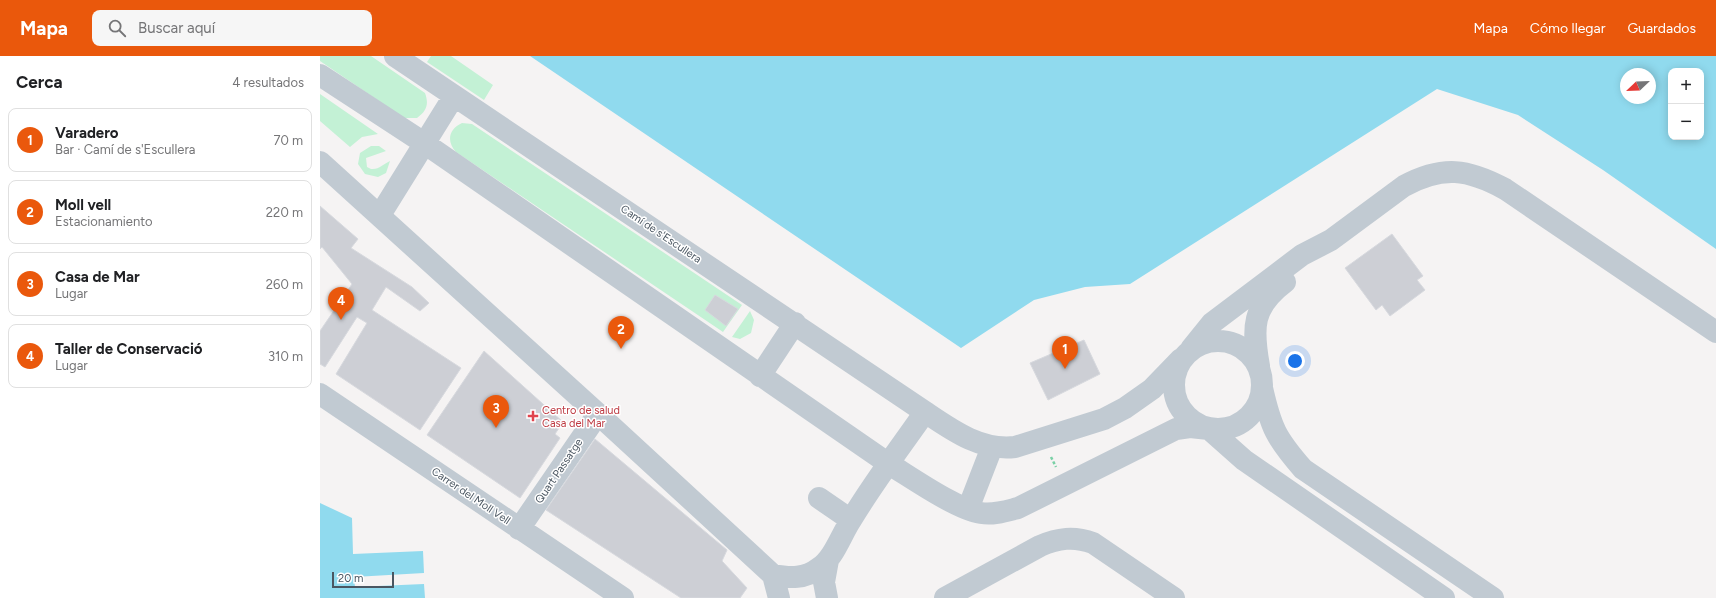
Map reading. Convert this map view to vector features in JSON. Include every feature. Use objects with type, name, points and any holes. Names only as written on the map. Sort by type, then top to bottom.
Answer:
[{"type":"street","name":"Camí de s'Escullera","points":[[395,56],[968,439],[992,447],[1015,447],[1104,419],[1130,405],[1152,389],[1186,354]]},
{"type":"street","points":[[320,75],[424,143],[889,464],[968,509],[982,513],[997,513],[1018,508],[1176,429],[1190,426],[1209,429],[1224,429],[1238,425],[1250,416],[1259,403],[1262,381],[1255,360],[1245,350],[1232,343],[1218,340],[1204,342],[1186,354]]},
{"type":"street","points":[[380,215],[454,96]]},
{"type":"street","points":[[320,162],[380,215],[773,575],[779,598]]},
{"type":"street","points":[[1444,598],[1244,460],[1209,429],[1195,424],[1183,414],[1176,401],[1173,387],[1175,372],[1186,354],[1212,323],[1302,255],[1331,240],[1404,186],[1416,179],[1443,172],[1469,173],[1481,176],[1505,189],[1716,332]]},
{"type":"street","points":[[1331,240],[1309,264],[1272,291],[1264,303],[1255,326],[1254,338],[1262,381],[1274,430],[1284,447],[1303,469],[1493,598]]},
{"type":"street","points":[[760,376],[795,323]]},
{"type":"street","name":"Carrer del Moll Vell","points":[[320,394],[623,598]]},
{"type":"street","points":[[827,598],[824,582],[828,560],[851,520],[926,412]]},
{"type":"street","name":"Quart Passatge","points":[[519,529],[598,414]]},
{"type":"street","points":[[968,509],[992,447]]},
{"type":"street","points":[[819,498],[851,520]]},
{"type":"street","points":[[945,598],[1040,546],[1054,540],[1068,538],[1081,538],[1093,543],[1174,598]]},
{"type":"street","points":[[773,575],[800,577],[816,570],[828,560]]},
{"type":"path","points":[[1042,439],[1065,485]]},
{"type":"green space","points":[[320,56],[371,56],[425,93],[427,104],[425,110],[417,118],[404,118],[320,61]]},
{"type":"green space","points":[[431,56],[451,56],[493,85],[484,100],[427,62]]},
{"type":"green space","points":[[320,94],[378,134],[362,137],[350,147],[320,121]]},
{"type":"green space","points":[[462,123],[472,124],[742,305],[723,332],[456,152],[451,144],[450,136],[454,129]]},
{"type":"green space","points":[[371,146],[379,146],[386,151],[366,158],[367,167],[376,169],[390,161],[386,173],[378,177],[365,174],[358,164],[360,153]]},
{"type":"green space","points":[[750,311],[754,320],[751,333],[740,339],[732,337]]},
{"type":"water","points":[[530,56],[1716,56],[1716,249],[1603,170],[1518,115],[1437,89],[1130,284],[1085,287],[1034,300],[961,348]]},
{"type":"water","points":[[320,503],[352,518],[353,554],[423,551],[424,573],[354,577],[355,587],[424,584],[425,598],[320,598]]},
{"type":"building","points":[[320,206],[358,239],[351,248],[412,287],[429,303],[420,311],[386,287],[372,310],[461,368],[420,430],[336,374],[367,323],[357,317],[325,367],[320,364],[320,331],[352,284],[322,247],[320,249]]},
{"type":"building","points":[[1392,234],[1423,276],[1417,280],[1425,290],[1390,316],[1382,305],[1376,310],[1345,268]]},
{"type":"building","points":[[715,295],[738,309],[726,326],[705,310]]},
{"type":"building","points":[[1084,340],[1100,374],[1048,400],[1030,363]]},
{"type":"building","points":[[484,351],[563,422],[555,434],[560,438],[520,498],[427,435]]},
{"type":"building","points":[[595,439],[727,550],[722,561],[747,588],[740,598],[681,598],[546,510]]},
{"type":"place","name":"Taller de Conservació","points":[[341,320]]},
{"type":"place","name":"Moll vell","points":[[621,349]]},
{"type":"place","name":"Varadero","points":[[1065,369]]},
{"type":"place","name":"Centro de salud Casa del Mar","points":[[533,416]]},
{"type":"place","name":"Casa de Mar","points":[[496,428]]}]
